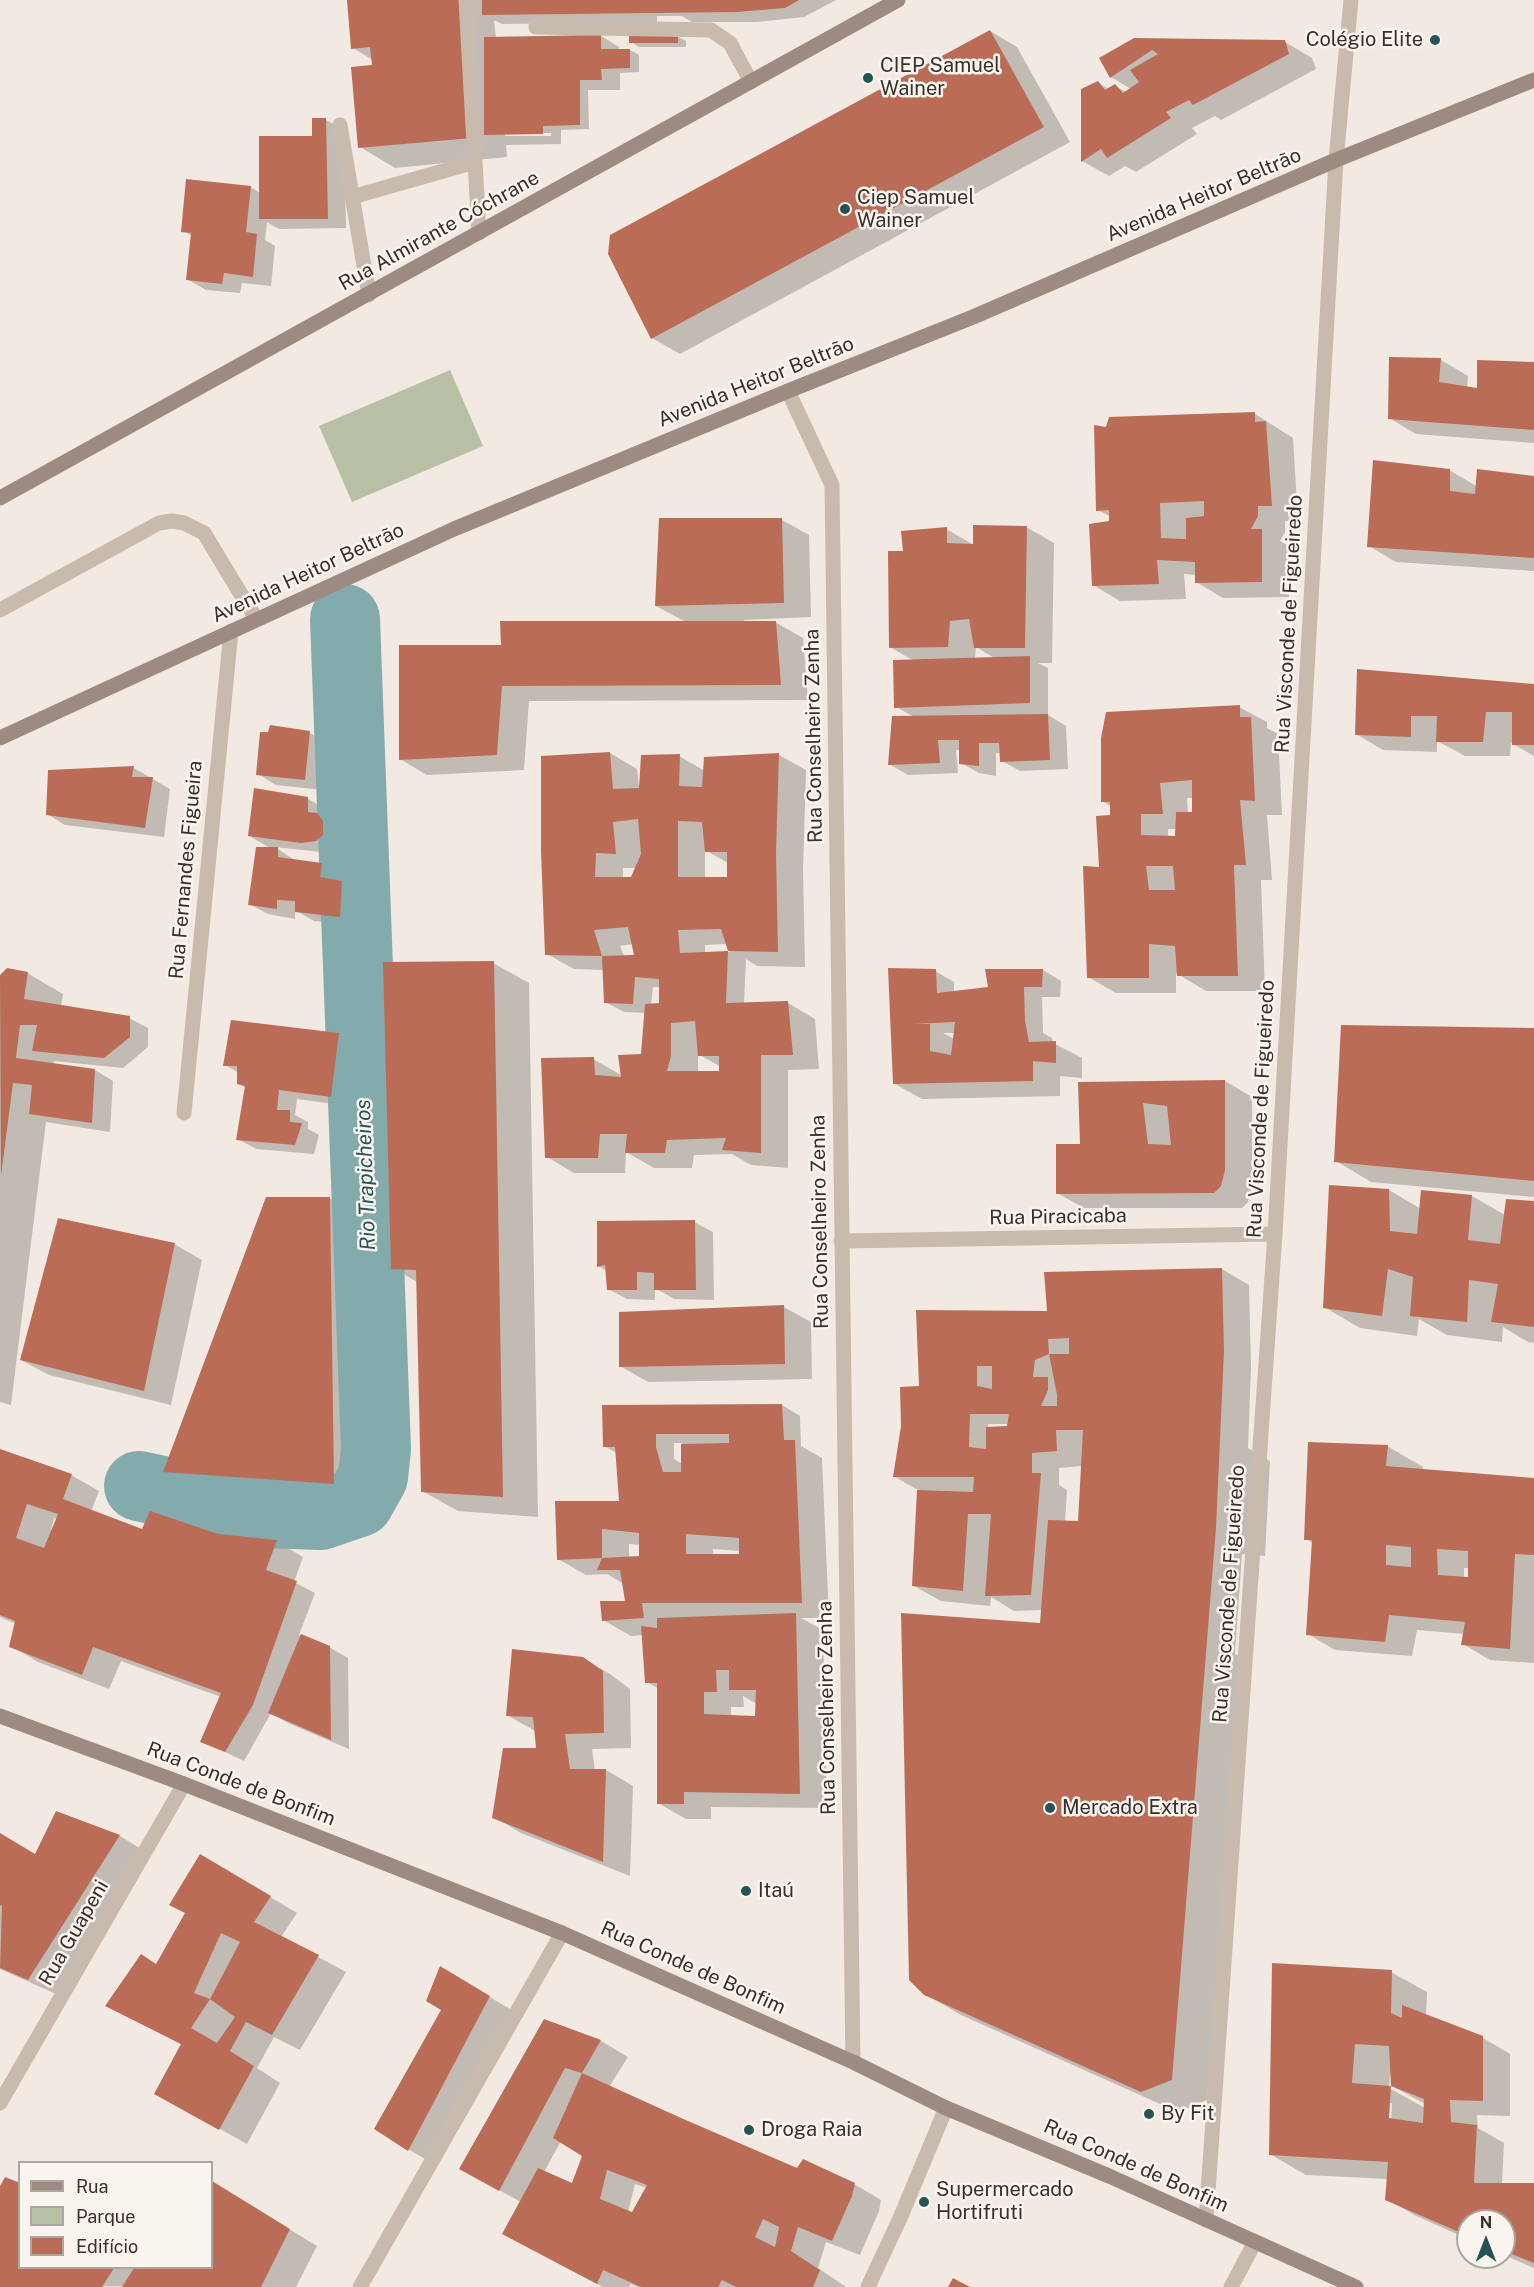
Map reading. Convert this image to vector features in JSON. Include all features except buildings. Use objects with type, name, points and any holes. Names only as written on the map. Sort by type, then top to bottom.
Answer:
[{"type":"main road","name":"Rua Almirante Cóchrane","points":[[0,498],[898,0]]},
{"type":"main road","name":"Avenida Heitor Beltrão","points":[[0,738],[454,529],[973,317],[1336,160],[1534,80]]},
{"type":"main road","name":"Rua Conde de Bonfim","points":[[0,1716],[184,1784],[562,1933],[853,2062],[946,2108],[1109,2176],[1356,2287]]},
{"type":"street","points":[[466,0],[479,233]]},
{"type":"street","name":"Rua Visconde de Figueiredo","points":[[1206,2220],[1275,1234],[1336,160],[1351,0]]},
{"type":"street","points":[[536,27],[711,30],[730,43],[751,82]]},
{"type":"street","points":[[340,124],[369,295]]},
{"type":"street","points":[[352,197],[475,162]]},
{"type":"street","name":"Rua Conselheiro Zenha","points":[[789,391],[832,485],[853,2062]]},
{"type":"street","points":[[0,610],[159,523],[172,521],[184,523],[204,533],[255,619]]},
{"type":"street","name":"Rua Fernandes Figueira","points":[[184,1113],[231,631]]},
{"type":"street","name":"Rua Piracicaba","points":[[842,1241],[1275,1234]]},
{"type":"street","name":"Rua Guapeni","points":[[0,2103],[184,1784]]},
{"type":"street","points":[[360,2287],[562,1933]]},
{"type":"street","points":[[868,2287],[901,2216],[946,2108]]},
{"type":"street","points":[[1231,2287],[1255,2242]]},
{"type":"green space","points":[[450,370],[483,446],[352,502],[319,426]]},
{"type":"waterway","name":"Rio Trapicheiros","points":[[139,1486],[263,1513],[321,1515],[359,1502],[373,1477],[376,1449],[345,619]]},
{"type":"place","name":"Colégio Elite","points":[[1435,40]]},
{"type":"place","name":"CIEP Samuel Wainer","points":[[868,78]]},
{"type":"place","name":"Ciep Samuel Wainer","points":[[845,209]]},
{"type":"place","name":"Mercado Extra","points":[[1050,1808]]},
{"type":"place","name":"Itaú","points":[[746,1891]]},
{"type":"place","name":"By Fit","points":[[1149,2114]]},
{"type":"place","name":"Droga Raia","points":[[749,2130]]},
{"type":"place","name":"Supermercado Hortifruti","points":[[924,2202]]}]
